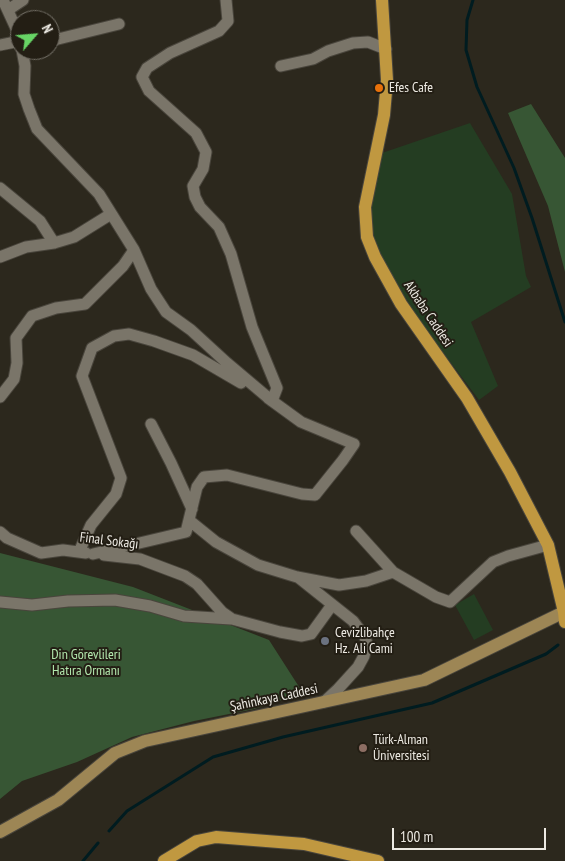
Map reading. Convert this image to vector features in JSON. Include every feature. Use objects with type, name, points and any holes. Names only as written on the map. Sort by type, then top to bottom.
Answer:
[{"type":"main road","name":"Akbaba Caddesi","points":[[382,0],[387,80],[384,115],[365,207],[367,237],[375,258],[401,304],[467,398],[510,472],[548,545],[565,617]]},
{"type":"main road","points":[[164,861],[197,841],[216,837],[304,844],[378,861]]},
{"type":"street","points":[[6,5],[23,0]]},
{"type":"street","points":[[226,0],[228,22],[219,31],[170,53],[148,68],[142,76],[149,91],[196,132],[206,152],[203,169],[193,186],[195,197],[200,207],[219,227],[231,254],[252,327],[277,388],[272,401]]},
{"type":"street","points":[[60,39],[119,24]]},
{"type":"street","points":[[281,66],[313,59],[328,51],[353,43],[368,42],[386,49]]},
{"type":"street","points":[[24,60],[24,94],[28,109],[37,128],[99,194],[134,250],[151,289],[166,312],[191,330],[240,376],[301,422],[354,444],[315,495],[302,494],[227,475],[204,477],[198,487],[186,532],[93,554]]},
{"type":"street","points":[[0,188],[40,221],[54,243]]},
{"type":"street","points":[[0,257],[26,247],[54,243],[74,237],[111,214]]},
{"type":"street","points":[[0,397],[14,379],[17,363],[16,338],[32,316],[56,308],[85,304],[123,266],[134,250]]},
{"type":"street","points":[[79,552],[91,525],[116,494],[121,478],[82,376],[92,348],[114,336],[128,334],[154,341],[192,355],[272,401]]},
{"type":"street","points":[[151,424],[192,509]]},
{"type":"street","points":[[190,521],[216,542],[258,565],[298,577],[339,585],[366,581],[393,572]]},
{"type":"street","points":[[356,531],[393,572],[436,597],[450,602],[493,562],[548,545]]},
{"type":"street","name":"Final Sokağı","points":[[0,532],[8,538],[41,553],[63,550],[140,559],[185,576],[198,584],[222,612],[232,619],[302,636],[312,634],[332,605]]},
{"type":"street","points":[[298,577],[353,620],[365,637],[367,644],[364,656],[358,667],[324,702]]},
{"type":"street","points":[[0,602],[32,605],[59,601],[115,600],[150,606],[184,616],[232,619]]},
{"type":"street","name":"Şahinkaya Caddesi","points":[[0,832],[58,800],[116,753],[145,741],[424,680],[565,617]]},
{"type":"green space","points":[[531,104],[565,158],[565,272],[548,206],[508,113]]},
{"type":"green space","points":[[470,123],[512,194],[526,276],[531,287],[471,322],[498,386],[479,400],[420,322],[376,249],[369,212],[382,153]]},
{"type":"green space","name":"Din Görevlileri Hatıra Ormanı","points":[[0,553],[133,587],[269,640],[303,693],[254,709],[194,721],[132,737],[77,762],[22,781],[0,799]]},
{"type":"green space","points":[[474,594],[493,630],[474,640],[455,605]]},
{"type":"waterway","points":[[473,0],[467,20],[466,50],[477,87],[514,168],[565,322]]},
{"type":"waterway","points":[[109,831],[127,811],[213,757],[283,737],[432,703],[546,654],[558,645]]},
{"type":"waterway","points":[[83,861],[98,843]]},
{"type":"place","name":"Efes Cafe","points":[[379,88]]},
{"type":"place","name":"Cevizlibahçe Hz. Ali Cami","points":[[325,641]]},
{"type":"place","name":"Türk-Alman Üniversitesi","points":[[363,748]]}]
